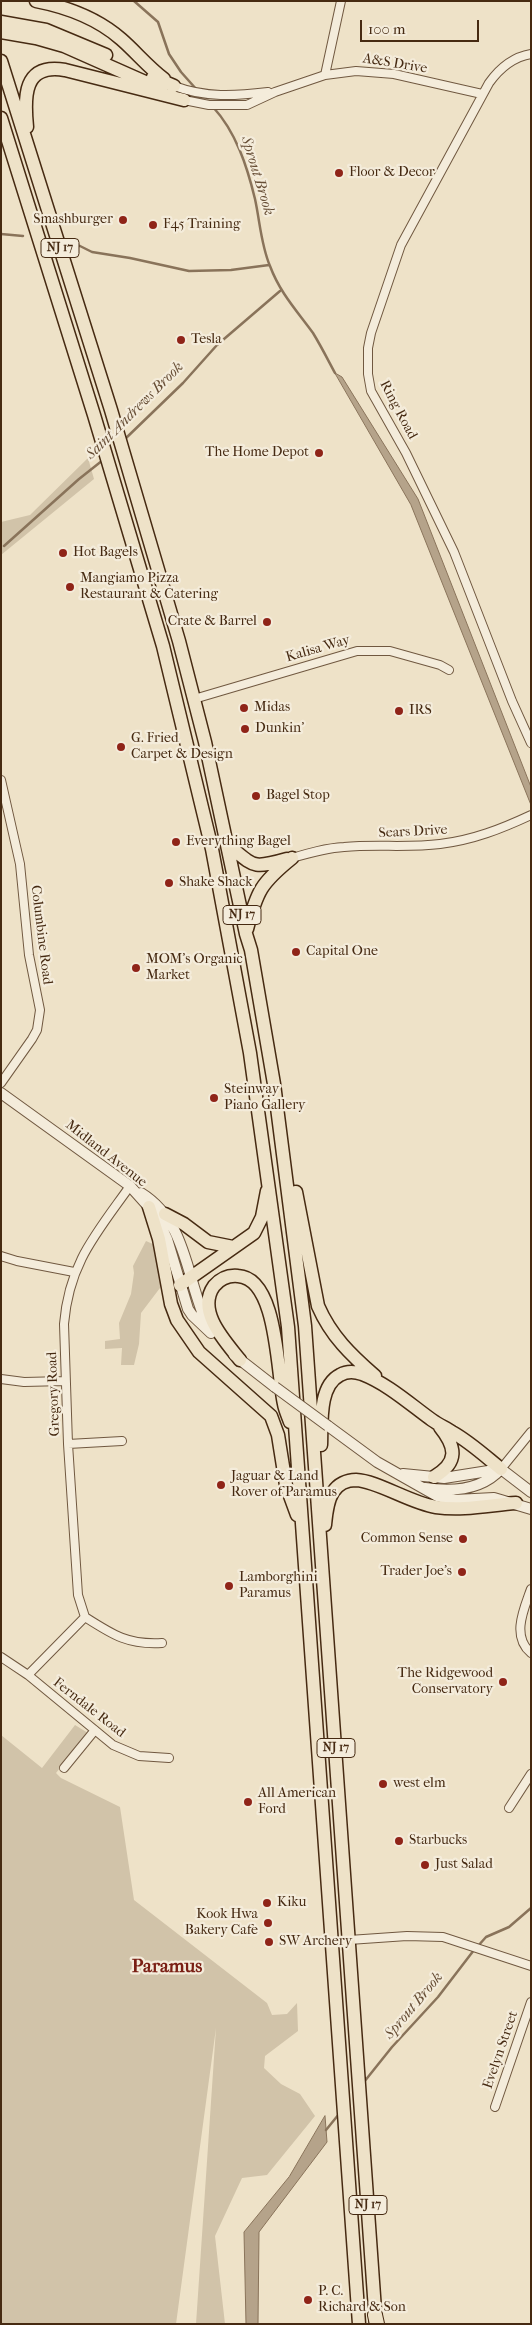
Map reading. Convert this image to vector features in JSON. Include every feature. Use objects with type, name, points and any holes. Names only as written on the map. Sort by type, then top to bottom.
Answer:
[{"type":"highway","points":[[36,1],[73,11],[106,27],[180,92]]},
{"type":"highway","points":[[1,22],[180,92]]},
{"type":"highway","points":[[1,32],[26,31]]},
{"type":"highway","name":"NJ 17","points":[[1,61],[163,582],[194,699],[251,950],[283,1146],[305,1326],[376,2321]]},
{"type":"highway","points":[[29,152],[26,92],[32,79],[45,70],[65,70],[180,92]]},
{"type":"highway","name":"NJ 17","points":[[1,118],[110,468],[163,646],[212,849],[250,1053],[288,1327],[359,2324]]},
{"type":"highway","points":[[228,844],[254,865],[264,865],[292,858]]},
{"type":"highway","points":[[246,934],[259,890],[274,872],[292,858]]},
{"type":"highway","points":[[283,1146],[301,1214],[318,1306],[341,1345],[388,1388],[439,1425],[453,1432],[501,1469]]},
{"type":"highway","points":[[186,1282],[233,1247],[250,1237],[257,1229],[262,1217],[269,1181]]},
{"type":"highway","points":[[149,1208],[159,1239],[171,1304],[177,1320],[199,1352],[271,1416],[278,1435],[286,1485],[303,1528]]},
{"type":"highway","points":[[165,1214],[184,1224],[208,1242],[233,1247]]},
{"type":"highway","points":[[240,1360],[219,1332],[208,1306],[209,1296],[217,1283],[233,1276],[250,1279],[262,1293],[276,1348],[284,1404],[295,1433]]},
{"type":"highway","points":[[318,1499],[324,1402],[332,1382],[340,1375],[351,1372],[361,1374],[388,1388]]},
{"type":"highway","points":[[434,1478],[447,1469],[452,1454],[450,1441],[439,1425]]},
{"type":"highway","points":[[321,1552],[330,1498],[338,1486],[350,1481],[364,1481],[410,1500],[435,1507],[458,1508],[516,1503]]},
{"type":"street","points":[[324,75],[341,1]]},
{"type":"street","name":"Ring Road","points":[[531,54],[519,58],[500,70],[482,94],[398,252],[369,340],[368,380],[371,391],[406,453],[454,552],[509,695],[531,743]]},
{"type":"street","name":"A&S Drive","points":[[180,92],[202,104],[248,105],[275,92],[324,75],[348,71],[377,72],[482,94]]},
{"type":"street","name":"A&S Drive","points":[[180,92],[209,96],[227,96],[275,92]]},
{"type":"street","name":"Kalisa Way","points":[[194,699],[357,650],[390,651],[440,665],[449,670]]},
{"type":"street","name":"Columbine Road","points":[[1,780],[20,864],[29,954],[40,1010],[39,1020],[32,1039],[1,1083]]},
{"type":"street","name":"Sears Drive","points":[[292,858],[346,847],[420,846],[466,840],[489,833],[530,816]]},
{"type":"street","name":"Midland Avenue","points":[[1,1092],[130,1186],[149,1208],[163,1229],[186,1282]]},
{"type":"street","points":[[130,1186],[154,1201],[165,1214],[180,1241],[186,1282],[211,1333],[240,1360],[377,1462],[436,1496],[448,1500],[494,1498],[531,1509]]},
{"type":"street","name":"Gregory Road","points":[[84,1617],[78,1595],[68,1444],[65,1381],[65,1316],[74,1272],[89,1242],[130,1186]]},
{"type":"street","points":[[1,1256],[74,1272]]},
{"type":"street","points":[[1,1379],[24,1382],[65,1381]]},
{"type":"street","points":[[420,1487],[440,1490],[474,1486],[488,1481],[501,1469],[531,1432]]},
{"type":"street","points":[[68,1444],[122,1441]]},
{"type":"street","points":[[397,1474],[434,1478],[501,1469],[531,1492]]},
{"type":"street","points":[[531,1589],[522,1617],[520,1633],[522,1642],[531,1653]]},
{"type":"street","points":[[28,1675],[84,1617],[122,1639],[145,1644],[162,1642]]},
{"type":"street","name":"Ferndale Road","points":[[1,1657],[28,1675],[94,1730],[125,1751],[148,1757],[169,1758]]},
{"type":"street","points":[[64,1768],[94,1730]]},
{"type":"street","points":[[509,1808],[531,1774]]},
{"type":"street","points":[[349,1940],[431,1936],[482,1949],[531,1966]]},
{"type":"street","name":"Evelyn Street","points":[[495,2107],[531,2002]]},
{"type":"shaded area","points":[[335,373],[342,377],[418,499],[531,787],[531,805],[411,505]]},
{"type":"shaded area","points":[[88,458],[94,479],[1,555],[1,522],[30,515]]},
{"type":"shaded area","points":[[146,1241],[155,1245],[163,1284],[141,1313],[139,1344],[134,1365],[121,1365],[122,1348],[105,1349],[105,1341],[120,1339],[119,1323],[131,1294],[133,1266]]},
{"type":"shaded area","points":[[75,1725],[88,1733],[56,1773],[61,1778],[120,1807],[134,1900],[267,2003],[272,2015],[287,2014],[297,2003],[298,2031],[265,2056],[264,2068],[281,2084],[300,2094],[315,2116],[267,2175],[242,2178],[215,2236],[225,2324],[196,2324],[216,2028],[176,2324],[1,2324],[1,1735],[42,1768]]},
{"type":"shaded area","points":[[325,2116],[327,2142],[259,2232],[258,2324],[246,2324],[244,2232],[289,2177]]},
{"type":"waterway","name":"Sprout Brook","points":[[134,1],[158,22],[169,54],[181,72],[197,90]]},
{"type":"waterway","name":"Sprout Brook","points":[[213,107],[228,127],[240,150],[255,199],[267,258],[274,276],[289,301],[313,333],[335,373]]},
{"type":"waterway","points":[[1,234],[23,236]]},
{"type":"waterway","points":[[71,244],[92,252],[189,271],[231,270],[269,265]]},
{"type":"waterway","name":"Saint Andrews Brook","points":[[125,439],[183,383],[217,345],[280,291]]},
{"type":"waterway","name":"Saint Andrews Brook","points":[[4,546],[103,460]]},
{"type":"waterway","name":"Sprout Brook","points":[[478,1946],[486,1937],[509,1927],[531,1908]]},
{"type":"waterway","name":"Sprout Brook","points":[[364,2082],[392,2047],[438,1997],[474,1950]]},
{"type":"waterway","name":"Sprout Brook","points":[[326,2130],[339,2114]]},
{"type":"place","name":"Floor & Decor","points":[[339,173]]},
{"type":"place","name":"Smashburger","points":[[123,220]]},
{"type":"place","name":"F45 Training","points":[[153,225]]},
{"type":"place","name":"Tesla","points":[[181,340]]},
{"type":"place","name":"The Home Depot","points":[[319,453]]},
{"type":"place","name":"Hot Bagels","points":[[63,553]]},
{"type":"place","name":"Mangiamo Pizza Restaurant & Catering","points":[[70,587]]},
{"type":"place","name":"Crate & Barrel","points":[[267,622]]},
{"type":"place","name":"Midas","points":[[244,708]]},
{"type":"place","name":"IRS","points":[[399,711]]},
{"type":"place","name":"Dunkin'","points":[[245,729]]},
{"type":"place","name":"G. Fried Carpet & Design","points":[[121,747]]},
{"type":"place","name":"Bagel Stop","points":[[256,796]]},
{"type":"place","name":"Everything Bagel","points":[[176,842]]},
{"type":"place","name":"Shake Shack","points":[[169,883]]},
{"type":"place","name":"Capital One","points":[[296,952]]},
{"type":"place","name":"MOM's Organic Market","points":[[136,968]]},
{"type":"place","name":"Steinway Piano Gallery","points":[[214,1098]]},
{"type":"place","name":"Jaguar & Land Rover of Paramus","points":[[221,1485]]},
{"type":"place","name":"Common Sense","points":[[463,1539]]},
{"type":"place","name":"Trader Joe's","points":[[462,1572]]},
{"type":"place","name":"Lamborghini Paramus","points":[[229,1586]]},
{"type":"place","name":"The Ridgewood Conservatory","points":[[503,1682]]},
{"type":"place","name":"west elm","points":[[383,1784]]},
{"type":"place","name":"All American Ford","points":[[248,1802]]},
{"type":"place","name":"Starbucks","points":[[399,1841]]},
{"type":"place","name":"Just Salad","points":[[425,1865]]},
{"type":"place","name":"Kiku","points":[[267,1903]]},
{"type":"place","name":"Kook Hwa Bakery Cafe","points":[[268,1923]]},
{"type":"place","name":"SW Archery","points":[[269,1942]]},
{"type":"place","name":"P. C. Richard & Son","points":[[308,2300]]},
{"type":"district","name":"Paramus","points":[[167,1967]]}]
